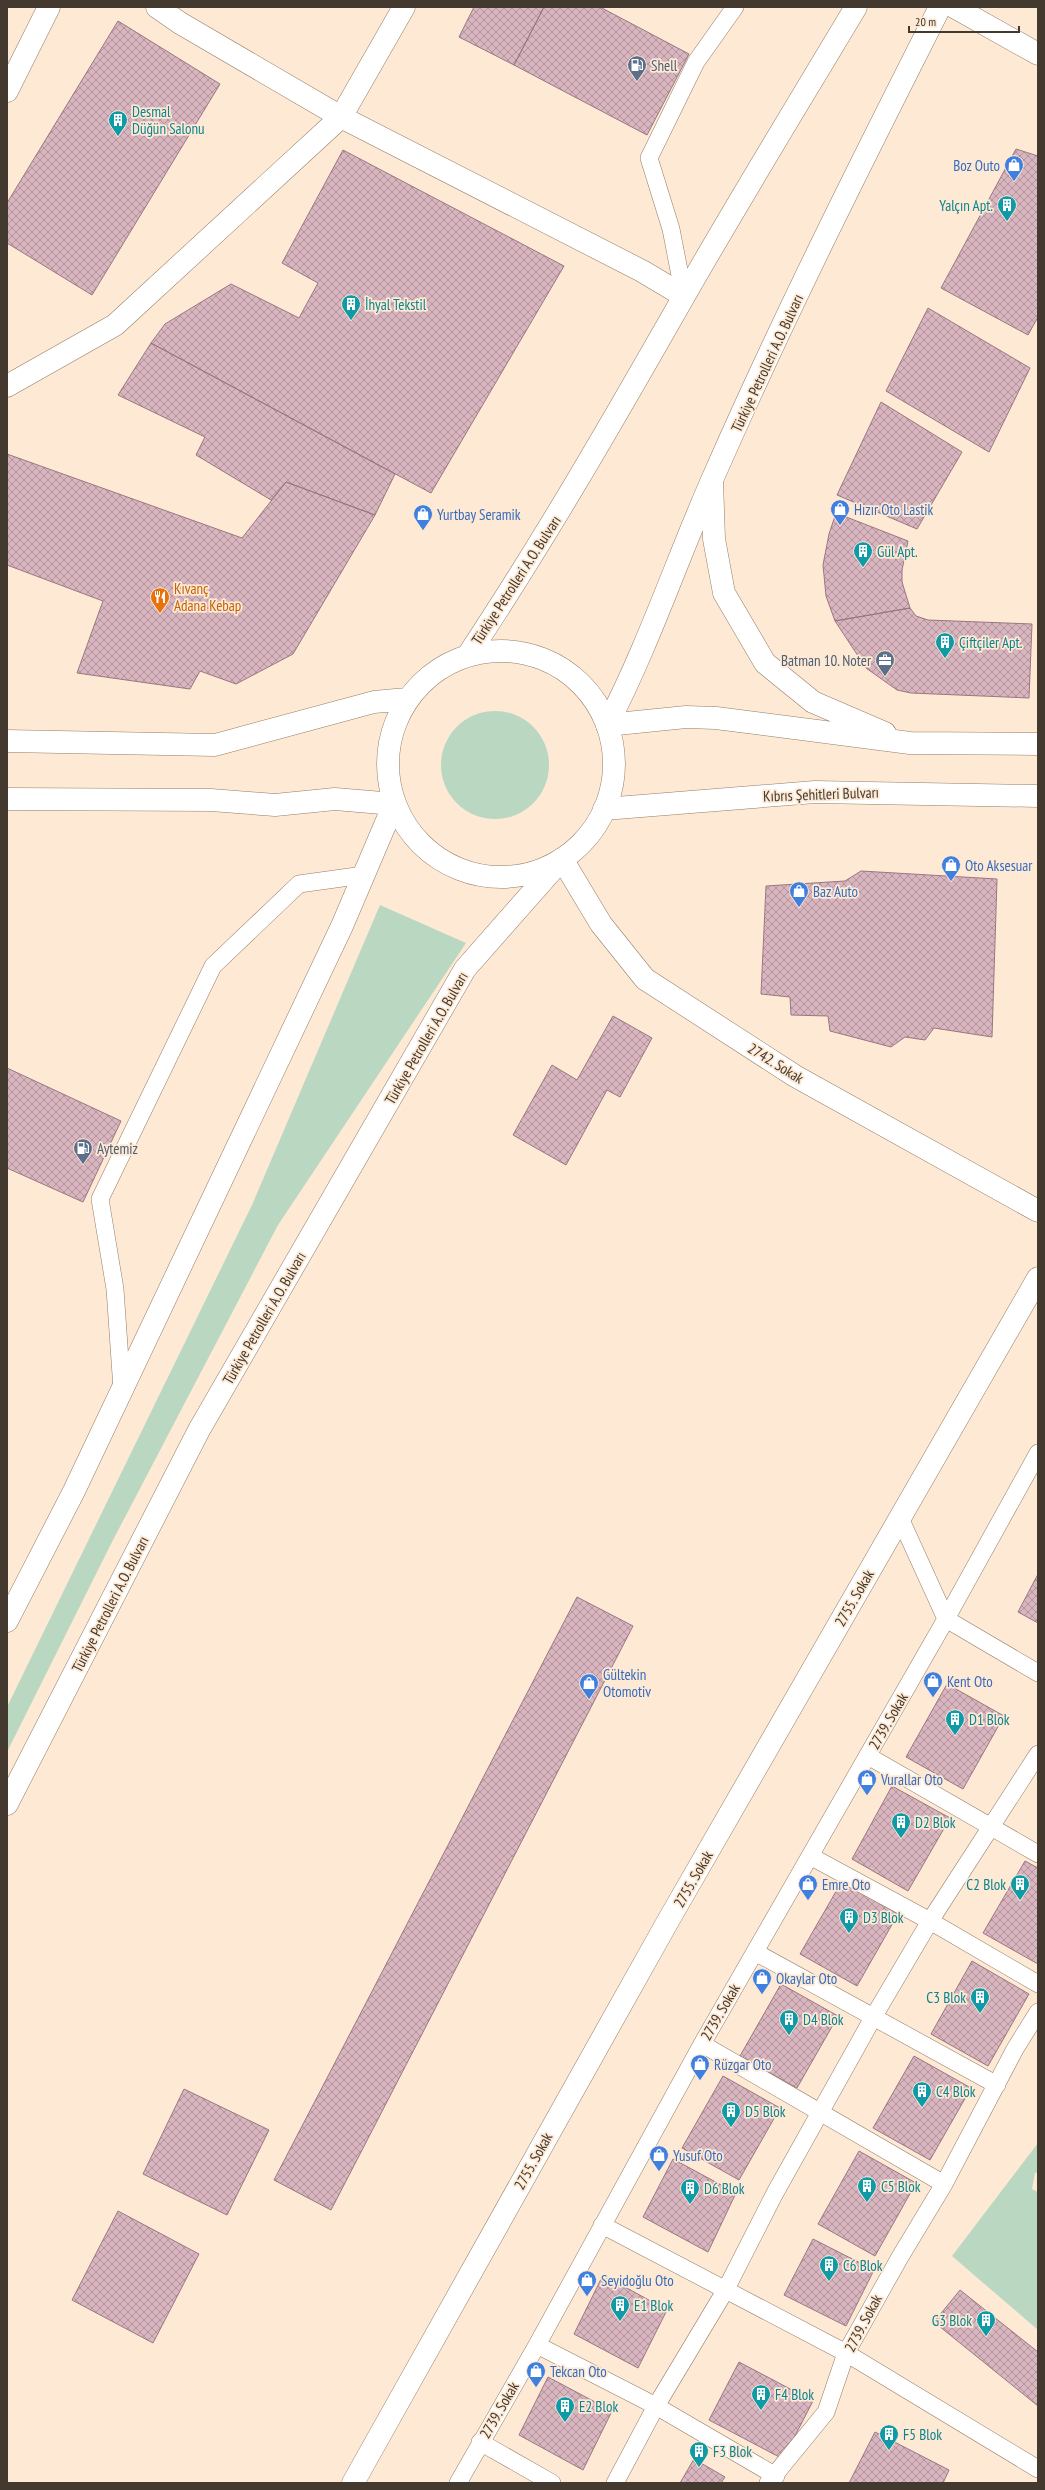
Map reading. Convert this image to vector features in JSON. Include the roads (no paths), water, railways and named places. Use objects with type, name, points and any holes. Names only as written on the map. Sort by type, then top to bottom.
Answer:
[{"type":"main road","points":[[7,91],[49,7]]},
{"type":"main road","points":[[157,7],[180,23],[341,117],[642,271],[684,296]]},
{"type":"main road","points":[[7,386],[115,325],[341,117],[404,7]]},
{"type":"main road","name":"Türkiye Petrolleri A.O. Bulvarı","points":[[468,655],[507,597],[598,448],[684,296],[856,7]]},
{"type":"main road","name":"Türkiye Petrolleri A.O. Bulvarı","points":[[607,725],[633,673],[712,480],[844,198],[940,7]]},
{"type":"main road","points":[[954,7],[1038,54]]},
{"type":"main road","points":[[712,480],[714,539],[724,593],[765,663],[813,702],[910,743]]},
{"type":"main road","points":[[500,650],[533,655],[562,669],[587,690],[607,725],[613,753],[612,782],[604,809],[586,839],[562,859],[531,873],[498,878],[465,872],[435,857],[410,834],[394,804],[388,764],[392,730],[407,699],[434,672],[468,655],[500,650]]},
{"type":"main road","points":[[7,742],[216,745],[374,702],[407,699]]},
{"type":"main road","points":[[607,725],[686,717],[716,718],[910,743],[1038,744]]},
{"type":"main road","name":"Kıbrıs Şehitleri Bulvarı","points":[[604,809],[815,792],[1038,796]]},
{"type":"main road","points":[[7,799],[211,800],[275,805],[335,799],[394,804]]},
{"type":"main road","points":[[7,1620],[122,1389],[339,933],[394,804]]},
{"type":"main road","name":"Türkiye Petrolleri A.O. Bulvarı","points":[[7,1804],[199,1430],[461,976],[562,859]]},
{"type":"main road","name":"2742. Sokak","points":[[562,859],[601,924],[645,979],[796,1076],[1038,1211]]},
{"type":"main road","name":"2755. Sokak","points":[[353,2483],[668,1921],[1038,1278]]},
{"type":"lane","points":[[684,296],[671,228],[649,158],[696,62],[735,7]]},
{"type":"lane","points":[[122,1389],[115,1289],[100,1199],[213,966],[299,884],[364,876]]},
{"type":"lane","name":"2739. Sokak","points":[[458,2483],[480,2442],[537,2345],[754,1952],[946,1619],[1032,1476],[1038,1453]]},
{"type":"lane","points":[[900,1518],[946,1619],[1038,1673]]},
{"type":"lane","points":[[615,2483],[656,2406],[725,2291],[775,2193],[822,2112],[874,2016],[930,1921],[1038,1754]]},
{"type":"lane","points":[[868,1756],[991,1825],[1038,1854]]},
{"type":"lane","points":[[810,1856],[930,1921],[1038,1984]]},
{"type":"lane","points":[[754,1952],[874,2016],[997,2085]]},
{"type":"lane","name":"2739. Sokak","points":[[772,2479],[826,2412],[846,2353],[900,2257],[944,2184],[1015,2049],[1038,2012]]},
{"type":"lane","points":[[702,2044],[822,2112],[944,2184]]},
{"type":"lane","points":[[602,2225],[725,2291],[846,2353],[1038,2469]]},
{"type":"lane","points":[[537,2345],[656,2406],[772,2479]]},
{"type":"lane","points":[[480,2442],[552,2483]]},
{"type":"place","name":"Shell","points":[[637,82]]},
{"type":"place","name":"Desmal Düğün Salonu","points":[[118,137]]},
{"type":"place","name":"Boz Outo","points":[[1014,182]]},
{"type":"place","name":"Yalçın Apt.","points":[[1007,222]]},
{"type":"place","name":"İhyal Tekstil","points":[[351,321]]},
{"type":"place","name":"Hızır Oto Lastik","points":[[840,526]]},
{"type":"place","name":"Yurtbay Seramik","points":[[423,531]]},
{"type":"place","name":"Gül Apt.","points":[[863,568]]},
{"type":"place","name":"Kıvanç Adana Kebap","points":[[160,614]]},
{"type":"place","name":"Çiftçiler Apt.","points":[[945,659]]},
{"type":"place","name":"Batman 10. Noter","points":[[885,677]]},
{"type":"place","name":"Oto Aksesuar","points":[[951,882]]},
{"type":"place","name":"Baz Auto","points":[[799,908]]},
{"type":"place","name":"Aytemiz","points":[[83,1165]]},
{"type":"place","name":"Kent Oto","points":[[933,1698]]},
{"type":"place","name":"Gültekin Otomotiv","points":[[589,1700]]},
{"type":"place","name":"D1 Blok","points":[[955,1736]]},
{"type":"place","name":"Vurallar Oto","points":[[867,1796]]},
{"type":"place","name":"D2 Blok","points":[[901,1839]]},
{"type":"place","name":"Emre Oto","points":[[808,1901]]},
{"type":"place","name":"C2 Blok","points":[[1020,1901]]},
{"type":"place","name":"D3 Blok","points":[[849,1934]]},
{"type":"place","name":"Okaylar Oto","points":[[762,1995]]},
{"type":"place","name":"C3 Blok","points":[[980,2014]]},
{"type":"place","name":"D4 Blok","points":[[789,2036]]},
{"type":"place","name":"Rüzgar Oto","points":[[700,2081]]},
{"type":"place","name":"C4 Blok","points":[[922,2108]]},
{"type":"place","name":"D5 Blok","points":[[731,2128]]},
{"type":"place","name":"Yusuf Oto","points":[[659,2172]]},
{"type":"place","name":"C5 Blok","points":[[867,2203]]},
{"type":"place","name":"D6 Blok","points":[[690,2205]]},
{"type":"place","name":"C6 Blok","points":[[829,2282]]},
{"type":"place","name":"Seyidoğlu Oto","points":[[587,2297]]},
{"type":"place","name":"E1 Blok","points":[[620,2322]]},
{"type":"place","name":"G3 Blok","points":[[986,2337]]},
{"type":"place","name":"Tekcan Oto","points":[[536,2388]]},
{"type":"place","name":"F4 Blok","points":[[761,2411]]},
{"type":"place","name":"E2 Blok","points":[[565,2423]]},
{"type":"place","name":"F5 Blok","points":[[889,2451]]},
{"type":"place","name":"F3 Blok","points":[[699,2468]]}]
